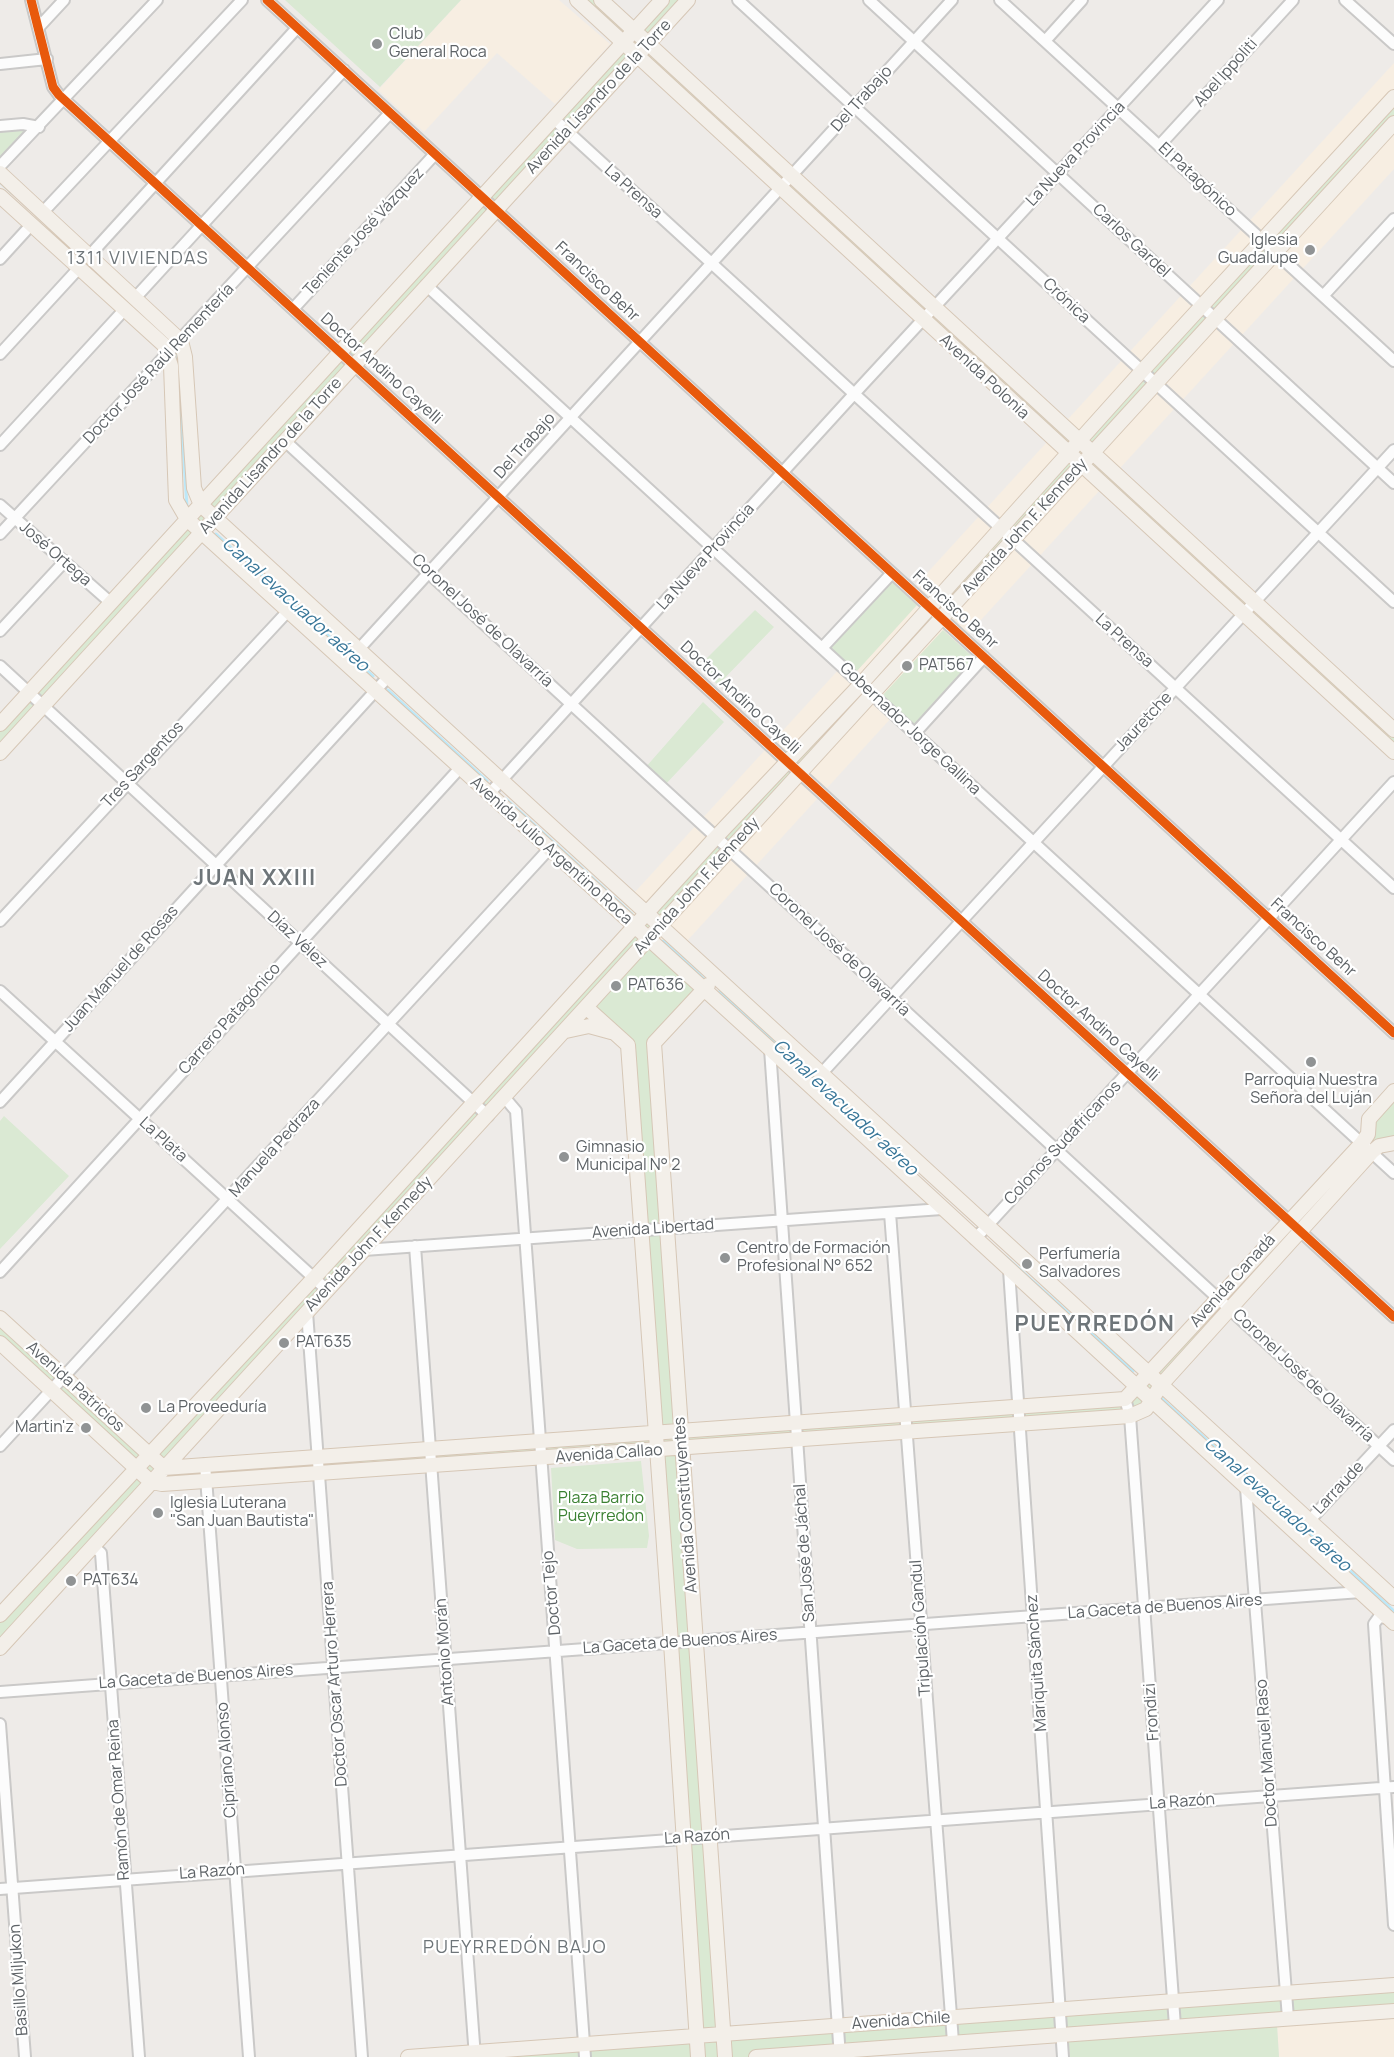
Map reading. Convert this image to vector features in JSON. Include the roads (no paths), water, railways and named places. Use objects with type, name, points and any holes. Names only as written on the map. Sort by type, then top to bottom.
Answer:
[{"type":"main road","name":"Avenida Polonia","points":[[577,0],[1080,466],[1394,752]]},
{"type":"main road","name":"Avenida Polonia","points":[[601,0],[1394,730]]},
{"type":"main road","name":"Avenida Lisandro de la Torre","points":[[0,724],[662,0]]},
{"type":"main road","name":"Avenida Lisandro de la Torre","points":[[0,753],[688,0]]},
{"type":"main road","name":"Avenida John F. Kennedy","points":[[0,1616],[138,1470],[716,837],[861,684],[1067,453],[1394,97]]},
{"type":"main road","name":"Avenida John F. Kennedy","points":[[2,1642],[505,1098],[647,939],[1014,541],[1092,452],[1394,123]]},
{"type":"main road","points":[[0,173],[181,340],[185,357],[194,488],[201,505]]},
{"type":"main road","points":[[0,196],[164,345],[169,354]]},
{"type":"main road","name":"Avenida Julio Argentino Roca","points":[[169,354],[176,500],[187,519],[770,1049],[1391,1620]]},
{"type":"main road","name":"Avenida Julio Argentino Roca","points":[[201,505],[1394,1598]]},
{"type":"main road","points":[[585,983],[587,1008],[628,1045],[654,1043],[716,977]]},
{"type":"main road","points":[[566,1031],[589,1026],[614,1033]]},
{"type":"main road","name":"Avenida Constituyentes","points":[[654,1043],[725,2057]]},
{"type":"main road","name":"Avenida Constituyentes","points":[[628,1045],[639,1230],[685,1838],[698,2057]]},
{"type":"main road","name":"Avenida Canadá","points":[[1150,1400],[1300,1231],[1367,1148],[1369,1119],[1394,1091]]},
{"type":"main road","name":"Avenida Canadá","points":[[1136,1387],[1288,1220],[1367,1148],[1394,1143]]},
{"type":"main road","name":"Avenida Patricios","points":[[0,1318],[151,1455]]},
{"type":"main road","name":"Avenida Patricios","points":[[0,1343],[138,1470]]},
{"type":"main road","points":[[1125,1399],[1136,1387]]},
{"type":"main road","name":"Avenida Callao","points":[[164,1468],[1125,1399]]},
{"type":"main road","points":[[1130,1416],[1146,1409],[1150,1400]]},
{"type":"main road","name":"Avenida Callao","points":[[151,1482],[162,1484],[207,1482],[1130,1416]]},
{"type":"main road","points":[[151,1455],[164,1468]]},
{"type":"main road","points":[[138,1470],[151,1482]]},
{"type":"main road","name":"Avenida Chile","points":[[408,2057],[585,2050],[697,2036],[1394,1985]]},
{"type":"main road","name":"Avenida Chile","points":[[756,2057],[839,2054],[953,2042],[1394,2011]]},
{"type":"street","name":"Doctor Andino Cayelli","points":[[31,0],[53,87],[65,100],[1394,1317]]},
{"type":"street","points":[[38,28],[64,0]]},
{"type":"street","points":[[0,166],[65,100],[157,0]]},
{"type":"street","points":[[43,212],[242,0]]},
{"type":"street","points":[[267,0],[483,197]]},
{"type":"street","name":"Crónica","points":[[738,0],[1394,602]]},
{"type":"street","name":"Carlos Gardel","points":[[868,0],[1394,483]]},
{"type":"street","name":"Del Trabajo","points":[[359,649],[952,0]]},
{"type":"street","name":"El Patagónico","points":[[1000,0],[1394,361]]},
{"type":"street","points":[[1045,40],[1082,0]]},
{"type":"street","name":"La Nueva Provincia","points":[[489,794],[1218,0]]},
{"type":"street","name":"Abel Ippoliti","points":[[1159,146],[1293,0]]},
{"type":"street","points":[[1345,0],[1394,44]]},
{"type":"street","points":[[90,255],[297,28]]},
{"type":"street","points":[[0,64],[47,59]]},
{"type":"street","points":[[136,297],[344,70]]},
{"type":"street","name":"Doctor José Raúl Rementería","points":[[0,534],[390,113]]},
{"type":"street","name":"La Prensa","points":[[554,120],[1394,888]]},
{"type":"street","points":[[0,126],[23,124],[39,127]]},
{"type":"street","name":"Teniente José Vázquez","points":[[293,309],[435,154]]},
{"type":"street","name":"Francisco Behr","points":[[483,197],[1394,1033]]},
{"type":"street","points":[[1323,296],[1394,219]]},
{"type":"street","points":[[0,259],[31,225]]},
{"type":"street","points":[[0,354],[79,268]]},
{"type":"street","name":"Gobernador Jorge Gallina","points":[[426,285],[1394,1173]]},
{"type":"street","points":[[0,445],[125,309]]},
{"type":"street","name":"Coronel José de Olavarría","points":[[285,441],[1394,1460]]},
{"type":"street","name":"Jauretche","points":[[821,1074],[1394,450]]},
{"type":"street","name":"José Ortega","points":[[0,505],[110,602]]},
{"type":"street","points":[[0,631],[65,561]]},
{"type":"street","points":[[822,648],[892,573]]},
{"type":"street","name":"Tres Sargentos","points":[[0,921],[288,611]]},
{"type":"street","points":[[915,733],[984,657]]},
{"type":"street","name":"Díaz Vélez","points":[[0,666],[488,1116]]},
{"type":"street","name":"Juan Manuel de Rosas","points":[[0,1102],[388,677]]},
{"type":"street","name":"Carrero Patagónico","points":[[0,1272],[460,768]]},
{"type":"street","name":"Colonos Sudafricanos","points":[[975,1239],[1394,782]]},
{"type":"street","name":"Manuela Pedraza","points":[[0,1446],[549,849]]},
{"type":"street","name":"La Plata","points":[[0,991],[327,1290]]},
{"type":"street","name":"San José de Jáchal","points":[[770,1049],[839,2054]]},
{"type":"street","name":"Doctor Tejo","points":[[505,1098],[516,1111],[585,2050]]},
{"type":"street","name":"Avenida Libertad","points":[[364,1250],[942,1209]]},
{"type":"street","name":"Tripulación Gandul","points":[[890,1213],[953,2042]]},
{"type":"street","name":"Antonio Morán","points":[[415,1246],[475,2054]]},
{"type":"street","name":"Mariquita Sánchez","points":[[1009,1270],[1063,2057]]},
{"type":"street","name":"Doctor Oscar Arturo Herrera","points":[[307,1312],[363,2057]]},
{"type":"street","name":"Frondizi","points":[[1125,1399],[1130,1416],[1175,2026]]},
{"type":"street","name":"Larraude","points":[[1309,1521],[1394,1430]]},
{"type":"street","name":"Cipriano Alonso","points":[[205,1464],[249,2057]]},
{"type":"street","name":"Doctor Manuel Raso","points":[[1246,1488],[1288,2018]]},
{"type":"street","name":"Ramón de Omar Reina","points":[[93,1546],[101,1553],[139,2057]]},
{"type":"street","name":"La Gaceta de Buenos Aires","points":[[0,1692],[1361,1592]]},
{"type":"street","points":[[1391,1620],[1379,1617],[1374,1624],[1389,1787],[1394,1925]]},
{"type":"street","name":"Basillo Miljukon","points":[[0,1724],[24,2057]]},
{"type":"street","name":"La Razón","points":[[0,1889],[1389,1787]]},
{"type":"waterway","name":"Canal evacuador aéreo","points":[[0,182],[12,193]]},
{"type":"waterway","name":"Canal evacuador aéreo","points":[[177,354],[187,507]]},
{"type":"waterway","name":"Canal evacuador aéreo","points":[[216,534],[373,676]]},
{"type":"waterway","name":"Canal evacuador aéreo","points":[[388,690],[487,781]]},
{"type":"waterway","name":"Canal evacuador aéreo","points":[[506,799],[632,914]]},
{"type":"waterway","name":"Canal evacuador aéreo","points":[[663,941],[704,979]]},
{"type":"waterway","name":"Canal evacuador aéreo","points":[[720,991],[903,1162]]},
{"type":"waterway","name":"Canal evacuador aéreo","points":[[1006,1257],[1133,1371]]},
{"type":"waterway","name":"Canal evacuador aéreo","points":[[1161,1398],[1394,1611]]},
{"type":"place","name":"Club General Roca","points":[[377,44]]},
{"type":"place","name":"Iglesia Guadalupe","points":[[1310,250]]},
{"type":"place","name":"PAT567","points":[[907,666]]},
{"type":"place","name":"PAT636","points":[[616,986]]},
{"type":"place","name":"Parroquia Nuestra Señora del Luján","points":[[1311,1062]]},
{"type":"place","name":"Gimnasio Municipal N° 2","points":[[564,1157]]},
{"type":"place","name":"Centro de Formación Profesional N° 652","points":[[725,1258]]},
{"type":"place","name":"Perfumería Salvadores","points":[[1027,1264]]},
{"type":"place","name":"PAT635","points":[[284,1343]]},
{"type":"place","name":"La Proveeduría","points":[[146,1408]]},
{"type":"place","name":"Martin'z","points":[[86,1428]]},
{"type":"place","name":"Iglesia Luterana \"San Juan Bautista\"","points":[[158,1513]]},
{"type":"place","name":"PAT634","points":[[71,1581]]},
{"type":"district","name":"1311 VIVIENDAS","points":[[138,259]]},
{"type":"district","name":"JUAN XXIII","points":[[255,879]]},
{"type":"district","name":"PUEYRREDÓN","points":[[1095,1325]]},
{"type":"district","name":"PUEYRREDÓN BAJO","points":[[515,1948]]},
{"type":"park label","name":"Plaza Barrio Pueyrredon","points":[[601,1508]]}]
